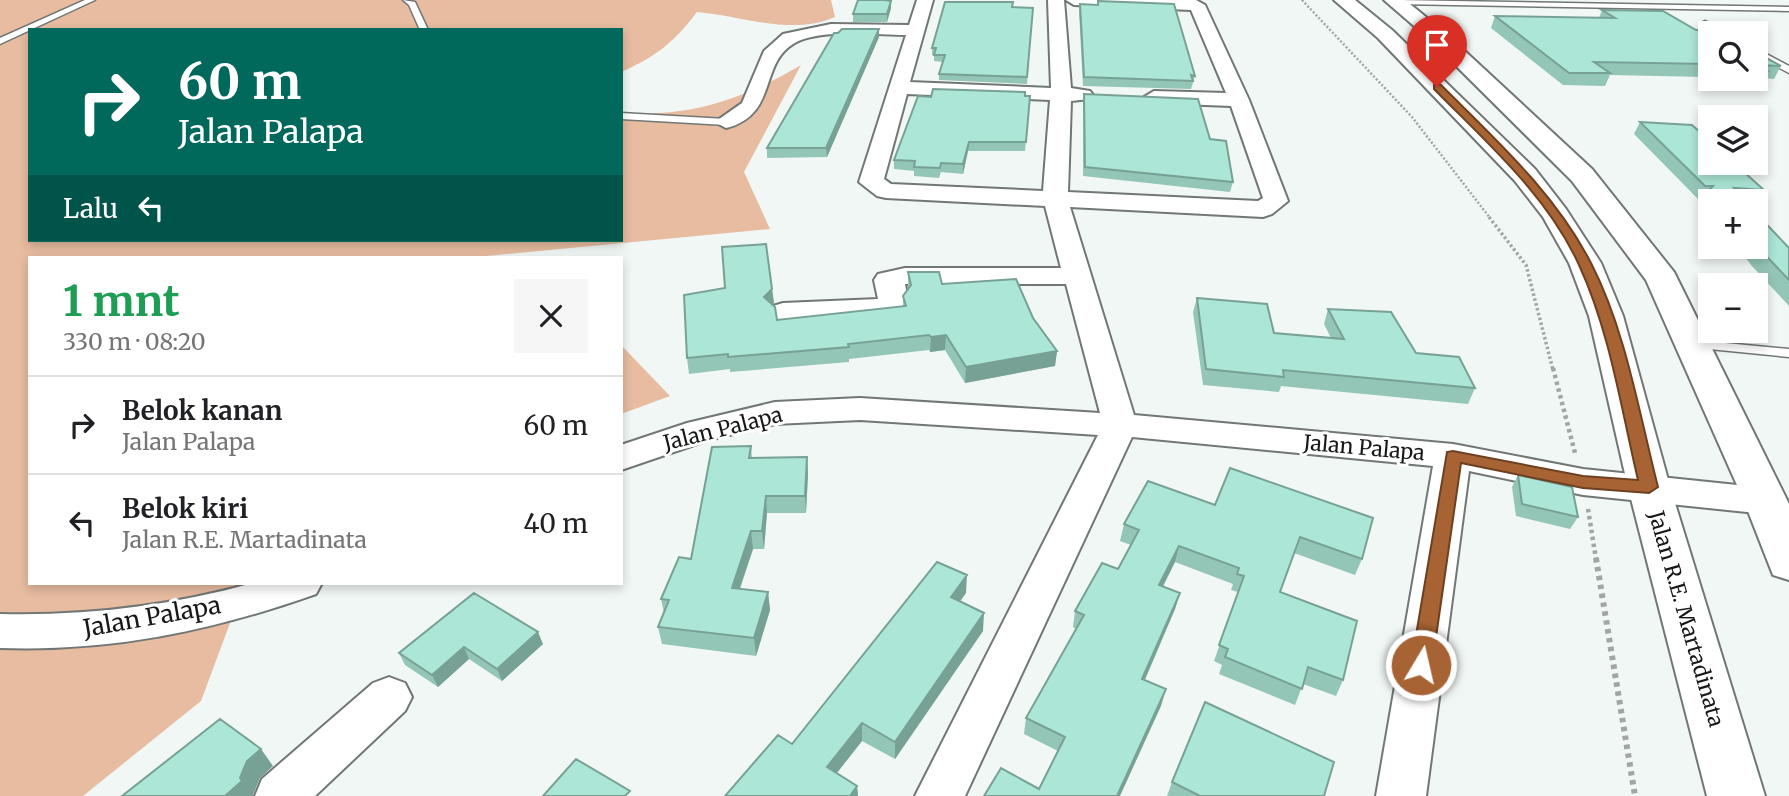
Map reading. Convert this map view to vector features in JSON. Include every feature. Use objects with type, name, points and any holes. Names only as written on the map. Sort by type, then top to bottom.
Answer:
[{"type":"highway","name":"Jalan R.E. Martadinata","points":[[1343,0],[1391,12],[1435,34],[1582,176],[1662,279],[1766,501],[1789,563]]},
{"type":"highway","name":"Jalan R.E. Martadinata","points":[[1391,12],[1556,215],[1585,263],[1606,316],[1649,487],[1736,796]]},
{"type":"street","points":[[925,0],[902,88],[871,182],[877,187],[886,191],[1263,209],[1272,206],[1276,201],[1239,100],[1197,5],[1074,0]]},
{"type":"street","points":[[940,796],[1120,425],[1055,197],[1061,94],[1056,0]]},
{"type":"street","points":[[726,121],[751,106],[773,51],[789,38],[831,29],[917,30]]},
{"type":"street","points":[[902,88],[1102,96]]},
{"type":"street","points":[[1129,96],[1239,100]]},
{"type":"street","points":[[783,312],[887,307],[893,300],[888,280],[905,276],[1079,276]]},
{"type":"street","name":"Jalan Palapa","points":[[623,457],[699,431],[775,413],[860,409],[1120,425],[1453,456],[1583,482],[1766,501]]},
{"type":"street","points":[[1401,796],[1453,456]]},
{"type":"street","name":"Jalan Palapa","points":[[0,631],[92,631],[190,615],[294,585]]},
{"type":"street","points":[[280,796],[389,697]]},
{"type":"lane","points":[[29,28],[91,0]]},
{"type":"lane","points":[[407,0],[412,4],[423,28]]},
{"type":"lane","points":[[1391,12],[1789,9]]},
{"type":"lane","points":[[0,41],[28,28]]},
{"type":"lane","points":[[1768,58],[1789,69]]},
{"type":"lane","points":[[623,116],[726,121]]},
{"type":"lane","points":[[1694,344],[1789,353]]},
{"type":"path","points":[[1302,0],[1412,117],[1526,265],[1583,482],[1635,796]]},
{"type":"shaded area","points":[[0,0],[831,0],[835,17],[802,25],[767,23],[697,12],[664,48],[623,71],[623,28],[28,28],[28,242],[623,242],[623,112],[670,112],[715,104],[759,87],[801,65],[744,172],[770,229],[486,256],[28,256],[28,585],[244,585],[201,701],[83,796],[0,796]]},
{"type":"shaded area","points":[[623,347],[670,396],[623,413]]},
{"type":"building","points":[[858,0],[891,1],[887,14],[853,14]]},
{"type":"building","points":[[1098,1],[1174,4],[1195,76],[1191,75],[1193,81],[1084,77],[1080,4],[1098,5]]},
{"type":"building","points":[[945,2],[1013,2],[1012,7],[1033,8],[1027,77],[939,74],[945,55],[934,55],[936,48],[932,48]]},
{"type":"building","points":[[1602,10],[1663,11],[1698,30],[1698,64],[1594,62],[1610,73],[1569,73],[1495,16],[1615,18]]},
{"type":"building","points":[[842,29],[879,29],[826,148],[767,148],[834,33]]},
{"type":"building","points":[[1768,59],[1781,66],[1768,65]]},
{"type":"building","points":[[933,89],[1025,92],[1025,96],[1030,96],[1026,142],[969,142],[963,164],[941,163],[940,168],[914,167],[915,161],[894,160],[918,96],[931,97]]},
{"type":"building","points":[[1084,94],[1198,99],[1210,139],[1226,141],[1233,182],[1085,167]]},
{"type":"building","points":[[1640,122],[1692,125],[1698,130],[1698,175],[1747,175],[1763,189],[1710,189],[1713,186],[1705,186]]},
{"type":"building","points":[[1768,226],[1789,248],[1789,280],[1768,258]]},
{"type":"building","points":[[766,244],[772,289],[764,297],[775,307],[777,320],[906,306],[903,296],[911,285],[908,272],[939,272],[942,284],[1016,279],[1033,318],[1057,351],[966,367],[946,335],[929,335],[848,344],[849,347],[687,358],[684,295],[725,288],[722,247]]},
{"type":"building","points":[[1197,298],[1267,304],[1274,333],[1344,339],[1328,309],[1391,312],[1416,353],[1459,357],[1475,388],[1283,370],[1284,377],[1206,369]]},
{"type":"building","points":[[751,446],[749,458],[807,457],[805,496],[766,496],[762,531],[751,531],[732,588],[768,592],[754,638],[658,627],[669,600],[661,599],[679,557],[691,559],[712,447]]},
{"type":"building","points":[[1230,468],[1373,518],[1362,559],[1300,537],[1280,592],[1357,621],[1343,680],[1308,667],[1302,689],[1225,657],[1228,649],[1219,645],[1244,576],[1237,574],[1239,568],[1179,546],[1159,585],[1180,593],[1142,679],[1166,689],[1117,796],[984,796],[1001,768],[1039,789],[1065,737],[1026,718],[1084,615],[1075,611],[1102,563],[1118,569],[1139,530],[1124,524],[1148,481],[1215,505]]},
{"type":"building","points":[[1518,475],[1572,487],[1578,517],[1522,504]]},
{"type":"building","points":[[937,562],[967,575],[951,597],[984,613],[895,742],[862,723],[827,767],[857,786],[850,796],[725,796],[778,735],[792,744]]},
{"type":"building","points":[[474,593],[538,632],[497,669],[464,647],[432,675],[399,653]]},
{"type":"building","points":[[1205,702],[1334,762],[1324,796],[1200,796],[1172,782]]},
{"type":"building","points":[[220,719],[261,749],[247,761],[240,778],[242,781],[225,796],[122,796]]},
{"type":"building","points":[[576,759],[630,791],[625,796],[543,796]]},
{"type":"route","points":[[1421,665],[1453,456],[1583,482],[1649,487],[1606,316],[1585,263],[1556,215],[1525,175],[1437,87]]}]
